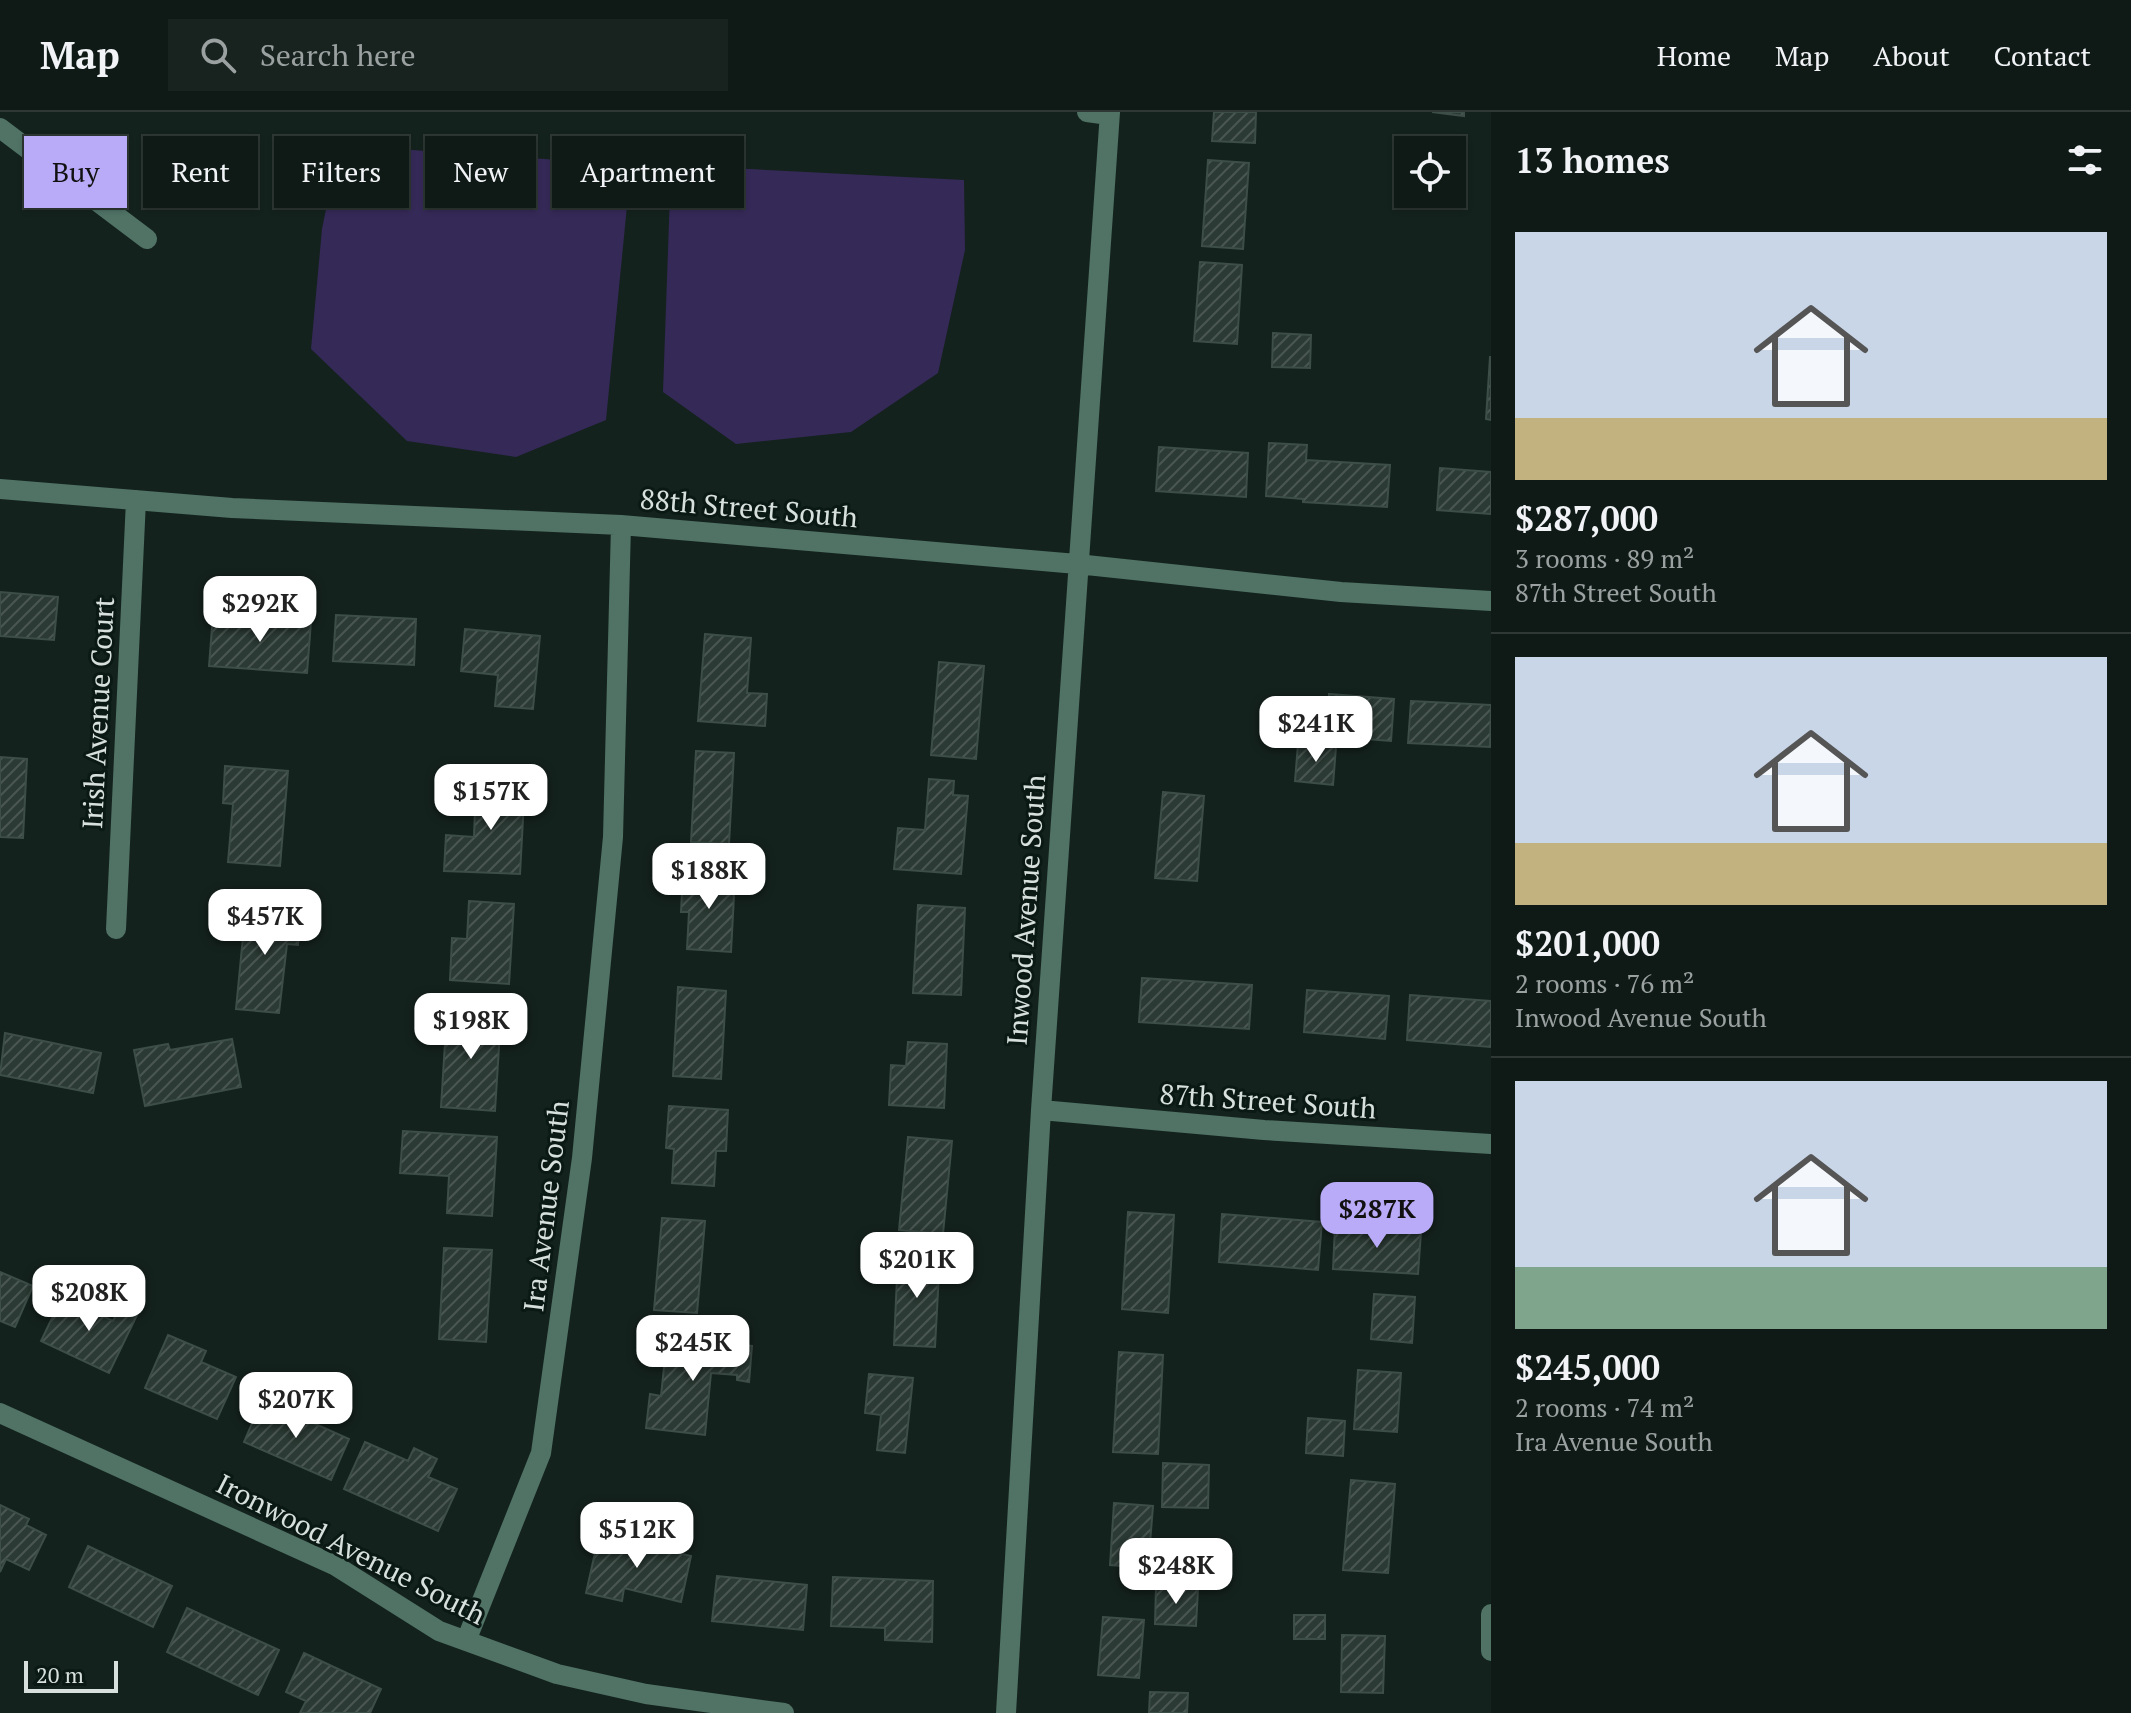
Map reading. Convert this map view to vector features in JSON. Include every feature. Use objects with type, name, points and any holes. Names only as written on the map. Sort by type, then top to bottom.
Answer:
[{"type":"street","points":[[1087,112],[1110,114]]},
{"type":"street","name":"Inwood Avenue South","points":[[1006,1713],[1041,1110],[1110,114]]},
{"type":"street","points":[[0,128],[147,239]]},
{"type":"street","name":"88th Street South","points":[[0,489],[232,508],[621,525],[1077,564],[1341,592],[1491,601]]},
{"type":"street","name":"Irish Avenue Court","points":[[116,929],[136,500]]},
{"type":"street","name":"Ira Avenue South","points":[[466,1641],[541,1453],[580,1174],[613,837],[621,525]]},
{"type":"street","name":"87th Street South","points":[[1041,1110],[1264,1130],[1491,1144]]},
{"type":"street","name":"Ironwood Avenue South","points":[[0,1413],[336,1566],[439,1631],[557,1674],[646,1694],[784,1713]]},
{"type":"street","points":[[1491,1614],[1491,1651]]},
{"type":"shaded area","points":[[409,150],[425,151],[425,208],[536,208],[536,158],[552,160],[552,208],[627,208],[606,420],[516,457],[407,441],[311,349],[326,208],[409,208]]},
{"type":"shaded area","points":[[744,169],[964,180],[965,250],[938,373],[851,432],[736,444],[663,392],[669,208],[744,208]]},
{"type":"building","points":[[1214,112],[1256,112],[1255,143],[1212,141]]},
{"type":"building","points":[[1432,112],[1464,112],[1464,116]]},
{"type":"building","points":[[1208,160],[1249,163],[1243,249],[1202,246]]},
{"type":"building","points":[[1200,262],[1242,265],[1237,344],[1194,341]]},
{"type":"building","points":[[1273,333],[1311,335],[1310,368],[1272,367]]},
{"type":"building","points":[[1491,357],[1491,420],[1486,419]]},
{"type":"building","points":[[1269,443],[1307,445],[1306,460],[1390,465],[1387,507],[1303,502],[1303,499],[1266,496]]},
{"type":"building","points":[[1159,447],[1248,453],[1246,497],[1156,491]]},
{"type":"building","points":[[1440,468],[1491,472],[1491,514],[1437,510]]},
{"type":"building","points":[[0,592],[58,597],[54,640],[0,636]]},
{"type":"building","points":[[213,615],[311,622],[307,673],[209,666]]},
{"type":"building","points":[[336,615],[416,619],[414,665],[333,661]]},
{"type":"building","points":[[465,629],[540,636],[533,709],[495,706],[498,675],[461,671]]},
{"type":"building","points":[[705,634],[751,638],[747,693],[767,694],[765,726],[698,721]]},
{"type":"building","points":[[939,662],[984,666],[976,759],[931,755]]},
{"type":"building","points":[[1329,694],[1394,699],[1391,741],[1326,736]]},
{"type":"building","points":[[1411,701],[1491,705],[1490,747],[1408,743]]},
{"type":"building","points":[[1298,744],[1336,747],[1333,785],[1295,781]]},
{"type":"building","points":[[696,751],[734,753],[729,844],[691,842]]},
{"type":"building","points":[[0,757],[27,759],[23,838],[0,837]]},
{"type":"building","points":[[225,766],[288,771],[280,866],[228,862],[233,804],[223,803]]},
{"type":"building","points":[[929,779],[954,781],[953,795],[968,796],[961,874],[894,869],[898,828],[925,830]]},
{"type":"building","points":[[476,780],[525,782],[520,874],[444,871],[446,835],[474,837]]},
{"type":"building","points":[[1163,792],[1204,796],[1197,881],[1155,878]]},
{"type":"building","points":[[683,873],[735,877],[731,952],[687,949],[689,912],[681,912]]},
{"type":"building","points":[[469,901],[514,904],[509,984],[450,980],[452,938],[467,939]]},
{"type":"building","points":[[918,905],[965,908],[961,995],[913,993]]},
{"type":"building","points":[[246,906],[301,911],[298,945],[287,944],[279,1013],[236,1009]]},
{"type":"building","points":[[1142,978],[1252,985],[1249,1029],[1139,1022]]},
{"type":"building","points":[[678,987],[726,991],[721,1079],[673,1076]]},
{"type":"building","points":[[1307,990],[1389,996],[1385,1039],[1304,1032]]},
{"type":"building","points":[[1410,995],[1491,1001],[1491,1047],[1407,1040]]},
{"type":"building","points":[[447,1011],[501,1015],[495,1111],[441,1107]]},
{"type":"building","points":[[5,1033],[101,1053],[93,1093],[0,1075]]},
{"type":"building","points":[[232,1039],[241,1087],[145,1106],[134,1050],[168,1044],[170,1050]]},
{"type":"building","points":[[908,1042],[947,1044],[944,1108],[889,1105],[891,1065],[906,1066]]},
{"type":"building","points":[[669,1106],[728,1110],[726,1151],[716,1151],[714,1186],[672,1183],[674,1149],[666,1148]]},
{"type":"building","points":[[403,1131],[497,1137],[492,1216],[447,1213],[449,1176],[400,1173]]},
{"type":"building","points":[[908,1137],[952,1141],[943,1234],[899,1230]]},
{"type":"building","points":[[1128,1212],[1174,1215],[1168,1313],[1122,1309]]},
{"type":"building","points":[[1222,1214],[1322,1222],[1318,1270],[1219,1262]]},
{"type":"building","points":[[662,1218],[705,1221],[697,1313],[654,1310]]},
{"type":"building","points":[[1335,1226],[1421,1232],[1418,1274],[1333,1269]]},
{"type":"building","points":[[444,1248],[492,1250],[486,1342],[439,1339]]},
{"type":"building","points":[[898,1254],[940,1255],[935,1347],[894,1345]]},
{"type":"building","points":[[0,1272],[33,1286],[15,1327],[0,1321]]},
{"type":"building","points":[[1374,1294],[1415,1297],[1412,1343],[1371,1339]]},
{"type":"building","points":[[62,1297],[113,1321],[121,1305],[138,1313],[109,1373],[41,1341]]},
{"type":"building","points":[[168,1335],[206,1351],[201,1362],[236,1377],[217,1419],[145,1388]]},
{"type":"building","points":[[667,1338],[752,1346],[749,1382],[737,1380],[737,1375],[711,1373],[705,1435],[646,1428],[650,1394],[661,1396]]},
{"type":"building","points":[[1119,1352],[1163,1355],[1158,1454],[1113,1452]]},
{"type":"building","points":[[1358,1370],[1401,1373],[1397,1432],[1354,1429]]},
{"type":"building","points":[[869,1374],[913,1378],[905,1453],[877,1450],[881,1415],[865,1413]]},
{"type":"building","points":[[262,1400],[349,1439],[331,1480],[244,1442]]},
{"type":"building","points":[[1308,1418],[1345,1421],[1343,1456],[1306,1453]]},
{"type":"building","points":[[365,1442],[408,1461],[414,1448],[437,1459],[428,1477],[457,1489],[438,1531],[344,1489]]},
{"type":"building","points":[[1163,1463],[1209,1465],[1208,1508],[1162,1507]]},
{"type":"building","points":[[1351,1480],[1395,1484],[1388,1573],[1343,1570]]},
{"type":"building","points":[[1114,1503],[1153,1506],[1148,1568],[1110,1565]]},
{"type":"building","points":[[0,1505],[29,1519],[26,1525],[46,1535],[29,1570],[6,1559],[0,1572]]},
{"type":"building","points":[[599,1535],[691,1556],[681,1602],[624,1588],[622,1601],[586,1593]]},
{"type":"building","points":[[88,1546],[172,1586],[153,1627],[69,1587]]},
{"type":"building","points":[[717,1576],[807,1585],[803,1630],[712,1621]]},
{"type":"building","points":[[833,1577],[933,1581],[932,1642],[885,1640],[885,1628],[831,1626]]},
{"type":"building","points":[[1156,1587],[1198,1589],[1196,1626],[1155,1624]]},
{"type":"building","points":[[187,1608],[279,1650],[258,1695],[167,1652]]},
{"type":"building","points":[[1294,1615],[1325,1615],[1325,1639],[1294,1639]]},
{"type":"building","points":[[1103,1617],[1144,1620],[1139,1678],[1098,1675]]},
{"type":"building","points":[[1342,1635],[1385,1636],[1383,1693],[1341,1692]]},
{"type":"building","points":[[304,1653],[381,1689],[370,1713],[300,1713],[306,1701],[286,1692]]},
{"type":"building","points":[[1150,1692],[1188,1693],[1187,1713],[1149,1713]]}]
